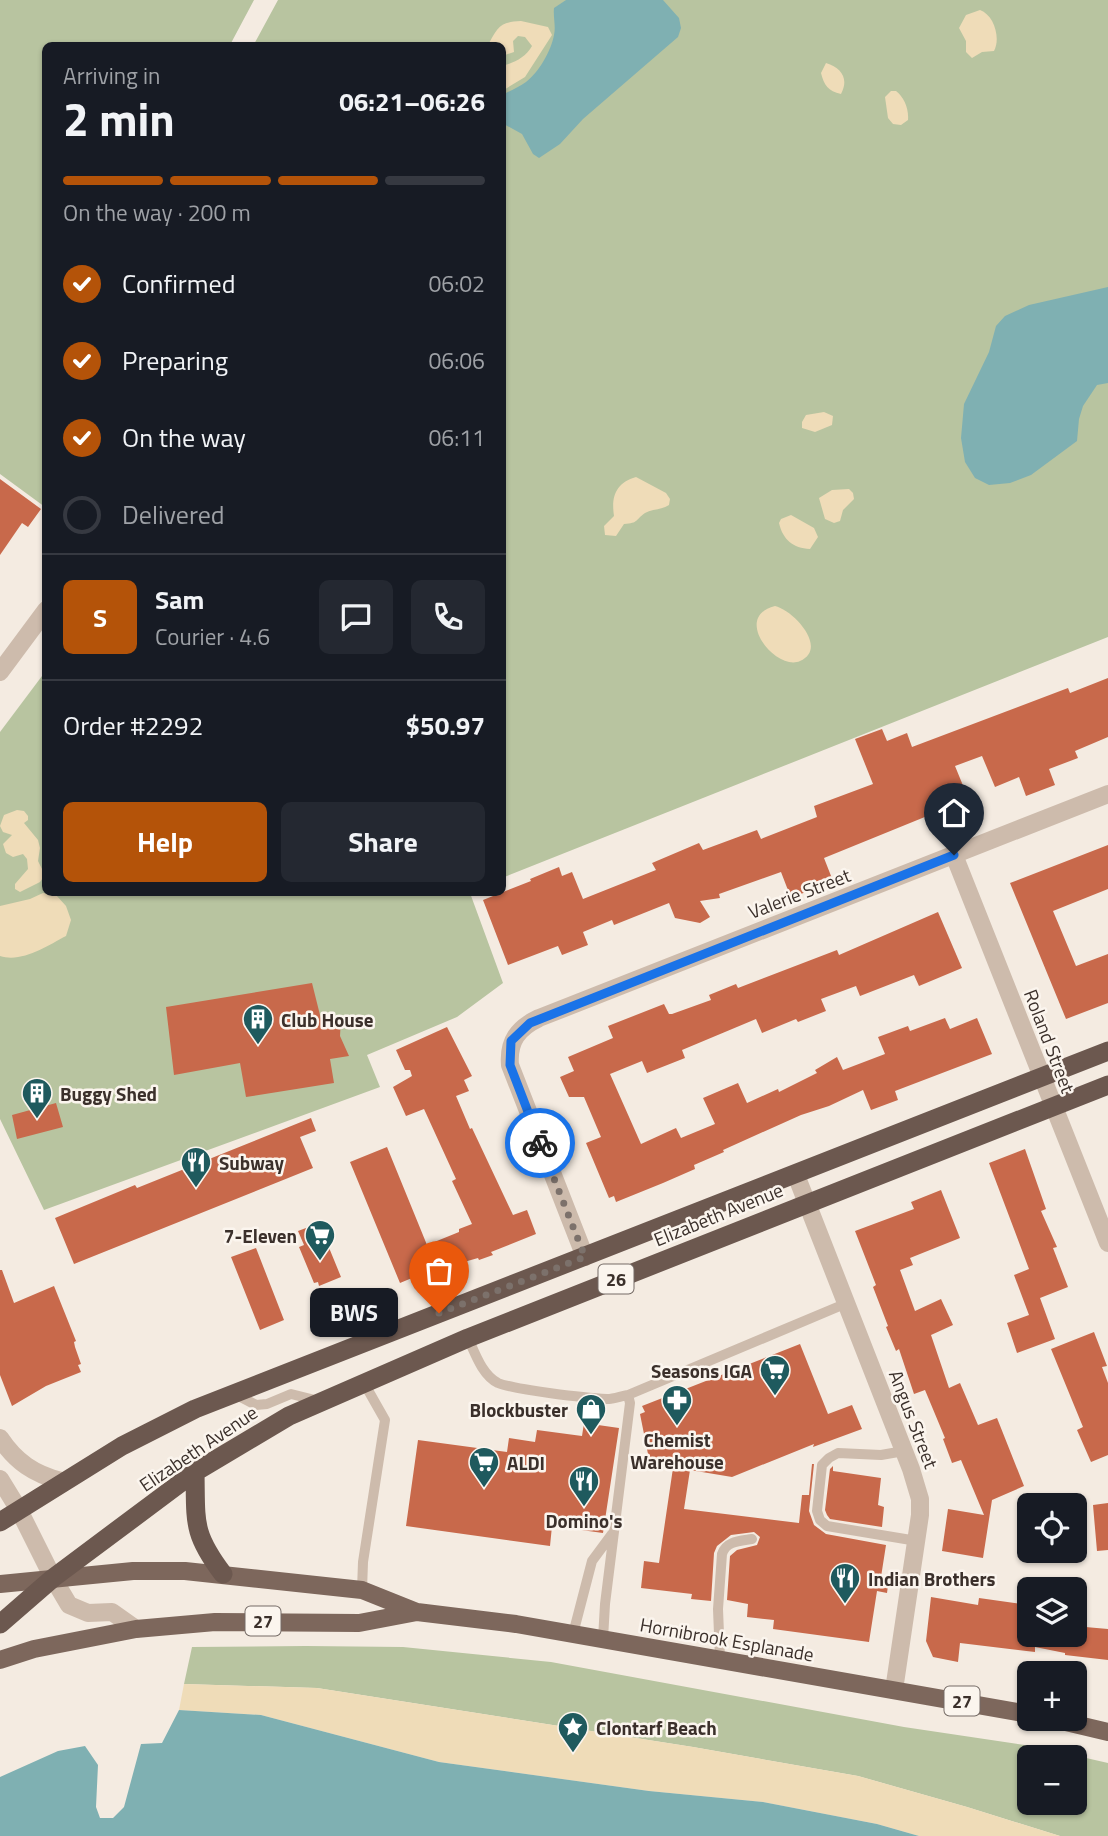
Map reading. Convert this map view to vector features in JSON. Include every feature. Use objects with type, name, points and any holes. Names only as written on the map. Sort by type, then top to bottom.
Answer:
[{"type":"highway","name":"Elizabeth Avenue","points":[[0,1522],[61,1482],[152,1430],[233,1393],[1108,1051]]},
{"type":"highway","name":"Elizabeth Avenue","points":[[0,1624],[53,1578],[195,1472],[289,1416],[468,1338],[1108,1085]]},
{"type":"highway","points":[[195,1472],[195,1512],[200,1539],[223,1574]]},
{"type":"main road","name":"Hornibrook Esplanade","points":[[0,1584],[133,1571],[223,1574],[362,1590],[417,1612],[516,1624],[1017,1712]]},
{"type":"main road","name":"Hornibrook Esplanade","points":[[0,1660],[34,1649],[136,1629],[215,1622],[359,1623],[417,1612]]},
{"type":"main road","points":[[1087,1727],[1108,1732]]},
{"type":"street","points":[[0,672],[42,615]]},
{"type":"street","name":"Valerie Street","points":[[585,1257],[513,1077],[509,1055],[511,1041],[520,1031],[539,1018],[1108,794]]},
{"type":"street","name":"Roland Street","points":[[954,855],[1108,1243]]},
{"type":"street","name":"Angus Street","points":[[796,1175],[904,1451],[920,1499],[917,1541],[894,1690]]},
{"type":"street","points":[[0,1438],[24,1466],[40,1476],[61,1482]]},
{"type":"street","points":[[0,1479],[69,1605],[78,1611],[100,1614],[112,1612],[136,1629]]},
{"type":"lane","points":[[468,1338],[489,1376],[498,1382],[609,1399],[628,1395],[847,1303]]},
{"type":"lane","points":[[362,1590],[363,1562],[385,1420],[364,1383]]},
{"type":"lane","points":[[233,1393],[256,1405],[267,1404],[291,1394],[322,1402]]},
{"type":"lane","points":[[603,1639],[630,1403],[628,1395]]},
{"type":"lane","points":[[904,1451],[881,1455],[838,1453],[829,1458],[822,1465],[817,1511],[820,1520],[827,1526],[917,1541]]},
{"type":"lane","points":[[573,1634],[592,1561],[614,1531]]},
{"type":"lane","points":[[720,1659],[718,1609],[722,1554],[724,1548],[730,1544],[752,1539]]},
{"type":"green space","points":[[0,0],[254,0],[232,42],[42,42],[42,505],[0,474]]},
{"type":"green space","points":[[278,0],[1108,0],[1108,637],[506,876],[506,42],[255,42]]},
{"type":"green space","points":[[42,676],[42,896],[471,896],[503,983],[457,1017],[367,1055],[380,1087],[44,1210],[0,1119],[0,732]]},
{"type":"green space","points":[[192,1647],[403,1647],[551,1662],[904,1727],[1025,1745],[1017,1745],[1017,1815],[1087,1815],[1087,1758],[1108,1763],[1108,1836],[1060,1836],[858,1776],[693,1747],[317,1688],[184,1684]]},
{"type":"sand","points":[[980,10],[989,17],[995,28],[996,46],[994,51],[982,52],[972,58],[966,52],[966,41],[959,28],[966,15]]},
{"type":"sand","points":[[521,21],[548,27],[552,35],[525,77],[506,89],[506,65],[519,59],[532,46],[525,37],[518,36],[513,41],[514,52],[506,55],[506,42],[490,42],[500,27]]},
{"type":"sand","points":[[826,63],[840,71],[844,79],[841,94],[827,87],[824,81],[821,73]]},
{"type":"sand","points":[[891,91],[899,94],[907,108],[908,120],[901,125],[893,124],[888,118],[885,97]]},
{"type":"sand","points":[[824,412],[833,416],[832,425],[815,432],[802,428],[806,415]]},
{"type":"sand","points":[[636,477],[666,493],[670,499],[669,505],[645,513],[635,522],[624,524],[616,536],[605,535],[604,526],[614,516],[613,502],[616,491]]},
{"type":"sand","points":[[849,489],[854,499],[843,510],[840,521],[834,523],[825,519],[819,498],[832,490]]},
{"type":"sand","points":[[791,515],[814,528],[818,537],[810,549],[794,545],[783,534],[779,523],[781,519]]},
{"type":"sand","points":[[775,606],[791,614],[810,639],[808,655],[800,661],[780,659],[762,642],[757,621],[762,612]]},
{"type":"sand","points":[[17,810],[24,811],[28,820],[24,823],[38,840],[40,848],[38,861],[42,869],[42,879],[20,892],[15,889],[15,884],[28,869],[27,859],[23,854],[13,857],[6,853],[3,844],[12,835],[3,832],[0,826],[4,815]]},
{"type":"sand","points":[[42,893],[42,896],[57,896],[66,906],[71,920],[66,936],[26,955],[8,958],[0,956],[0,906]]},
{"type":"sand","name":"Clontarf Beach","points":[[184,1684],[317,1688],[693,1747],[858,1776],[1060,1836],[919,1836],[877,1824],[763,1802],[649,1791],[439,1762],[261,1715],[179,1710]]},
{"type":"water","points":[[566,0],[663,0],[679,18],[681,28],[678,37],[583,119],[560,144],[539,158],[533,154],[522,134],[506,125],[506,93],[531,78],[544,61],[554,35],[554,8]]},
{"type":"water","points":[[1108,287],[1108,383],[1097,385],[1083,406],[1077,441],[1031,475],[1010,483],[989,485],[975,478],[965,462],[961,438],[964,404],[989,352],[996,326],[1005,316],[1029,305]]},
{"type":"water","points":[[179,1710],[261,1715],[439,1762],[649,1791],[763,1802],[877,1824],[919,1836],[0,1836],[0,1777],[58,1751],[85,1746],[98,1765],[96,1807],[100,1818],[113,1818],[124,1807],[141,1744],[162,1743]]},
{"type":"building","points":[[0,479],[41,509],[28,527],[22,523],[0,555]]},
{"type":"building","points":[[1108,678],[1108,737],[1075,751],[1078,758],[1049,769],[1055,785],[1026,796],[1019,777],[995,787],[982,756],[955,766],[964,788],[959,792],[969,817],[948,825],[942,810],[824,858],[833,881],[791,898],[781,872],[719,894],[720,898],[700,901],[710,917],[700,923],[675,918],[669,903],[614,925],[612,920],[583,932],[588,945],[562,955],[558,946],[508,965],[483,900],[493,896],[506,896],[506,891],[559,867],[562,876],[572,872],[583,899],[656,870],[652,863],[699,843],[703,850],[757,830],[761,839],[817,817],[814,806],[873,784],[855,739],[882,729],[887,741],[907,733],[912,747],[1068,688],[1070,693]]},
{"type":"building","points":[[1108,845],[1108,889],[1053,911],[1076,966],[1108,954],[1108,1003],[1066,1019],[1010,883]]},
{"type":"building","points":[[938,912],[962,968],[919,986],[914,975],[860,996],[856,986],[821,999],[826,1011],[798,1022],[796,1019],[762,1033],[756,1019],[682,1050],[685,1058],[647,1073],[642,1061],[610,1074],[641,1144],[676,1128],[681,1138],[715,1124],[703,1098],[738,1083],[747,1103],[778,1089],[779,1092],[817,1073],[815,1070],[837,1057],[843,1070],[885,1054],[878,1037],[908,1026],[910,1031],[945,1018],[950,1029],[977,1018],[992,1054],[895,1091],[898,1100],[871,1110],[863,1090],[723,1150],[724,1152],[694,1165],[695,1169],[663,1183],[616,1202],[614,1196],[609,1198],[586,1143],[601,1137],[584,1097],[569,1097],[560,1077],[574,1071],[568,1057],[613,1038],[608,1026],[664,1004],[669,1014],[672,1014],[711,1000],[709,995],[736,984],[738,988],[837,950],[839,955]]},
{"type":"building","name":"Club House","points":[[312,983],[321,1019],[341,1018],[340,1036],[349,1056],[330,1059],[334,1083],[246,1097],[240,1063],[174,1075],[166,1007]]},
{"type":"building","points":[[447,1027],[472,1076],[464,1080],[469,1091],[456,1096],[470,1129],[472,1128],[513,1215],[527,1210],[536,1234],[491,1252],[493,1255],[457,1264],[455,1260],[400,1283],[350,1162],[387,1147],[427,1245],[472,1224],[452,1181],[456,1179],[424,1109],[406,1116],[393,1087],[412,1076],[410,1070],[405,1070],[396,1050]]},
{"type":"building","name":"Buggy Shed","points":[[56,1103],[63,1127],[17,1139],[12,1115]]},
{"type":"building","points":[[311,1118],[316,1131],[300,1137],[313,1168],[74,1264],[55,1218]]},
{"type":"building","points":[[1025,1149],[1046,1209],[1041,1211],[1057,1247],[1053,1248],[1068,1287],[1040,1298],[1055,1339],[1017,1353],[1007,1323],[1029,1315],[1014,1275],[1029,1269],[989,1163]]},
{"type":"building","points":[[941,1190],[960,1238],[910,1258],[913,1265],[900,1270],[915,1311],[941,1299],[953,1325],[931,1335],[949,1388],[960,1383],[978,1425],[997,1418],[1024,1486],[992,1500],[983,1558],[942,1551],[948,1509],[984,1515],[961,1460],[952,1463],[943,1439],[945,1438],[925,1390],[914,1394],[899,1349],[896,1351],[886,1327],[888,1326],[873,1287],[876,1285],[855,1231],[914,1209],[911,1202]]},
{"type":"building","name":"7-Eleven","points":[[314,1225],[318,1236],[323,1233],[341,1277],[319,1286],[318,1282],[314,1283],[299,1247],[304,1245],[298,1231]]},
{"type":"building","points":[[256,1248],[284,1320],[260,1330],[231,1257]]},
{"type":"building","points":[[0,1270],[14,1303],[54,1286],[76,1341],[75,1347],[81,1364],[78,1365],[81,1372],[46,1386],[12,1406],[0,1375]]},
{"type":"building","points":[[1094,1332],[1107,1366],[1102,1367],[1108,1383],[1108,1455],[1091,1462],[1077,1430],[1083,1427],[1051,1349]]},
{"type":"building","points":[[800,1344],[828,1414],[852,1405],[862,1429],[813,1447],[814,1444],[732,1477],[690,1470],[684,1509],[799,1523],[802,1495],[809,1495],[814,1464],[809,1511],[814,1525],[826,1534],[886,1545],[881,1577],[889,1578],[887,1593],[877,1591],[869,1642],[773,1629],[774,1620],[747,1617],[748,1604],[727,1600],[730,1556],[737,1550],[757,1545],[760,1537],[754,1532],[731,1535],[717,1546],[714,1553],[711,1601],[691,1599],[692,1594],[641,1588],[644,1561],[659,1563],[673,1468],[650,1464],[640,1414],[645,1412],[642,1406]]},
{"type":"building","name":"ALDI","points":[[584,1423],[619,1428],[603,1533],[552,1526],[550,1546],[406,1526],[418,1440],[507,1452],[509,1438],[535,1442],[537,1430],[582,1436]]},
{"type":"building","points":[[833,1466],[833,1471],[881,1478],[878,1505],[884,1507],[882,1527],[830,1519],[825,1510],[830,1469]]},
{"type":"building","points":[[1108,1503],[1108,1550],[1097,1551],[1093,1505]]},
{"type":"building","points":[[931,1597],[978,1605],[979,1598],[1017,1603],[1017,1647],[1035,1647],[1035,1652],[960,1643],[958,1662],[933,1657],[926,1641]]},
{"type":"building","points":[[1087,1627],[1108,1629],[1108,1660],[1035,1647],[1087,1647]]},
{"type":"way so far","points":[[439,1313],[585,1257],[540,1143]]},
{"type":"place","name":"Club House","points":[[258,1046]]},
{"type":"place","name":"Buggy Shed","points":[[37,1120]]},
{"type":"place","name":"Subway","points":[[196,1189]]},
{"type":"place","name":"7-Eleven","points":[[320,1262]]},
{"type":"place","name":"BWS","points":[[439,1313]]},
{"type":"place","name":"Seasons IGA","points":[[775,1397]]},
{"type":"place","name":"Chemist Warehouse","points":[[677,1427]]},
{"type":"place","name":"Blockbuster","points":[[591,1436]]},
{"type":"place","name":"ALDI","points":[[484,1489]]},
{"type":"place","name":"Domino's","points":[[584,1508]]},
{"type":"place","name":"Indian Brothers","points":[[845,1605]]},
{"type":"place","name":"Clontarf Beach","points":[[573,1754]]},
{"type":"route","points":[[540,1143],[513,1077],[509,1055],[511,1041],[530,1023],[954,855]]}]
